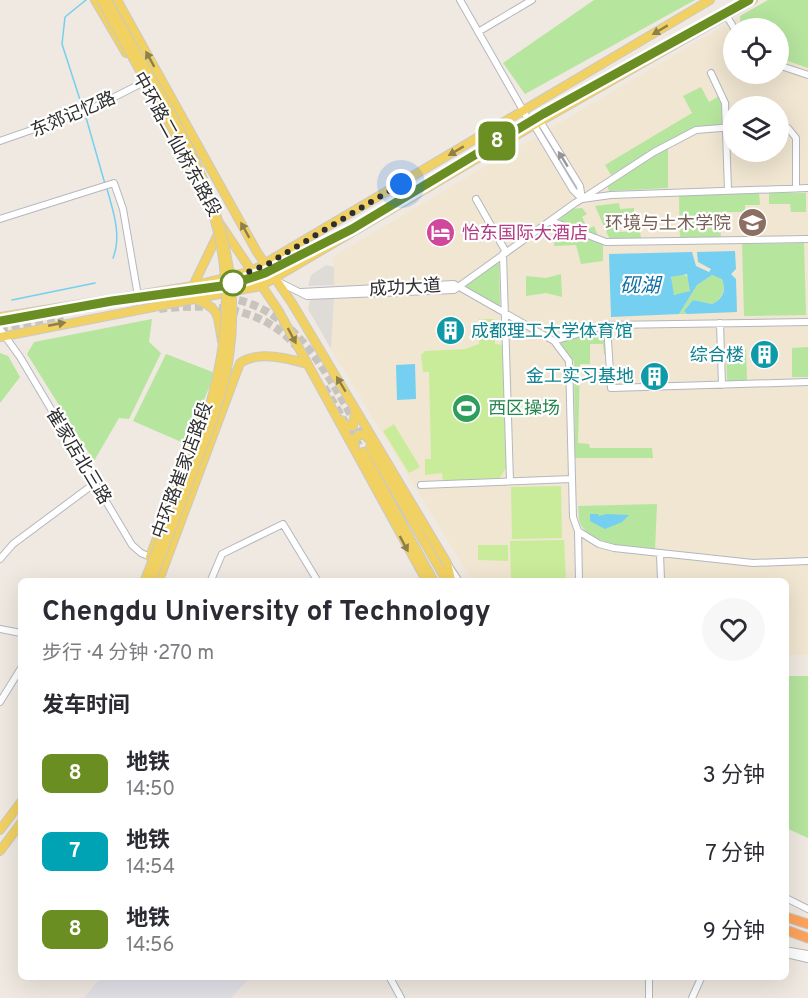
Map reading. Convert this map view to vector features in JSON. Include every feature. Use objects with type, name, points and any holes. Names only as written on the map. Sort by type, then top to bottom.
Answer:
[{"type":"highway","points":[[789,918],[808,924]]},
{"type":"highway","points":[[789,931],[808,938]]},
{"type":"main road","name":"中环路二仙桥东路段","points":[[95,0],[144,82],[216,218],[278,310],[333,406]]},
{"type":"main road","points":[[100,0],[200,179],[221,247],[225,288],[225,336],[217,387],[144,578]]},
{"type":"main road","points":[[107,0],[193,154],[209,188],[227,246],[232,296],[229,357],[219,401],[153,578]]},
{"type":"main road","name":"中环路二仙桥东路段","points":[[119,0],[266,265],[292,303],[447,563],[448,578]]},
{"type":"main road","points":[[2,334],[261,286],[275,280],[535,124],[753,0]]},
{"type":"main road","points":[[0,317],[193,286],[252,271],[266,265],[705,1]]},
{"type":"main road","points":[[193,286],[219,232],[216,218]]},
{"type":"main road","points":[[305,242],[303,251],[315,255]]},
{"type":"main road","name":"中环路崔家店路段","points":[[144,578],[222,360],[218,313],[210,304],[194,299]]},
{"type":"main road","name":"中环路崔家店路段","points":[[160,578],[240,363],[244,360],[273,357],[307,364]]},
{"type":"main road","points":[[333,406],[344,424],[351,427],[356,423],[356,416],[350,400]]},
{"type":"main road","points":[[333,406],[362,466],[425,578]]},
{"type":"main road","points":[[362,466],[354,444],[358,435],[369,439],[383,456]]},
{"type":"main road","points":[[432,578],[366,450],[447,578]]},
{"type":"main road","points":[[0,830],[18,806]]},
{"type":"main road","points":[[0,851],[18,827]]},
{"type":"street","points":[[460,0],[523,110],[535,124],[573,190],[582,199]]},
{"type":"street","points":[[478,32],[532,0]]},
{"type":"street","points":[[789,69],[808,75]]},
{"type":"street","points":[[711,73],[723,99]]},
{"type":"street","name":"东郊记忆路","points":[[0,141],[75,116],[144,82]]},
{"type":"street","points":[[579,578],[578,531],[573,517],[571,479],[569,361],[554,340],[458,287],[551,220],[654,152],[696,130],[723,127]]},
{"type":"street","points":[[789,129],[796,138],[796,188]]},
{"type":"street","points":[[727,162],[728,190]]},
{"type":"street","points":[[0,219],[114,183],[123,209],[138,296]]},
{"type":"street","points":[[582,199],[612,195],[796,188],[808,188],[808,196]]},
{"type":"street","points":[[476,199],[504,253],[510,481]]},
{"type":"street","points":[[551,220],[606,243],[808,239]]},
{"type":"street","name":"成功大道","points":[[275,280],[301,292],[454,284],[458,287]]},
{"type":"street","points":[[554,340],[608,325],[808,322]]},
{"type":"street","points":[[720,323],[722,385]]},
{"type":"street","points":[[608,325],[611,388],[808,382]]},
{"type":"street","name":"崔家店北三路","points":[[2,334],[132,545],[150,557],[166,562]]},
{"type":"street","points":[[421,485],[571,479]]},
{"type":"street","points":[[0,559],[13,544],[95,483]]},
{"type":"street","points":[[212,578],[222,554],[284,524],[316,578]]},
{"type":"street","points":[[578,531],[604,546],[660,554],[753,563],[808,561]]},
{"type":"street","points":[[660,554],[661,578]]},
{"type":"street","points":[[447,563],[457,578]]},
{"type":"street","points":[[0,629],[18,632]]},
{"type":"street","points":[[0,702],[18,673]]},
{"type":"street","points":[[789,898],[808,904]]},
{"type":"street","points":[[789,899],[808,909]]},
{"type":"street","points":[[789,952],[808,954]]},
{"type":"street","points":[[789,953],[808,959]]},
{"type":"street","points":[[391,980],[401,998]]},
{"type":"street","points":[[649,980],[649,998]]},
{"type":"street","points":[[692,998],[700,980]]},
{"type":"shaded area","points":[[768,0],[808,0],[808,655],[789,655],[789,578],[471,578],[331,349],[334,256],[723,27],[723,84],[789,84],[789,18],[737,18]]},
{"type":"shaded area","points":[[326,265],[334,267],[334,285],[308,286],[311,275]]},
{"type":"shaded area","points":[[311,297],[334,297],[331,349],[308,309]]},
{"type":"shaded area","points":[[99,980],[247,980],[231,998],[84,998]]},
{"type":"green space","points":[[594,0],[695,0],[525,94],[503,63]]},
{"type":"green space","points":[[768,0],[808,0],[808,68],[789,61],[789,18],[740,18]]},
{"type":"green space","points":[[701,87],[709,102],[719,96],[723,103],[723,125],[696,127],[611,175],[605,165],[692,113],[683,96]]},
{"type":"green space","points":[[668,148],[668,188],[609,191],[607,185]]},
{"type":"green space","points":[[759,193],[760,205],[745,205],[745,212],[720,212],[721,239],[680,240],[679,196]]},
{"type":"green space","points":[[769,193],[806,193],[806,212],[791,212],[790,204],[769,204]]},
{"type":"green space","points":[[619,203],[620,209],[634,208],[634,215],[618,216],[619,232],[640,231],[641,238],[610,240],[595,206]]},
{"type":"green space","points":[[582,208],[587,214],[582,217],[588,229],[594,226],[598,236],[559,220],[572,209]]},
{"type":"green space","points":[[556,225],[603,245],[603,261],[581,264],[576,245],[554,246]]},
{"type":"green space","points":[[804,243],[806,315],[744,316],[742,244]]},
{"type":"green space","points":[[496,262],[499,264],[500,305],[497,308],[465,289],[465,284]]},
{"type":"green space","points":[[561,274],[562,297],[546,293],[526,296],[526,276],[546,278]]},
{"type":"green space","points":[[680,274],[688,277],[691,285],[688,293],[680,296],[672,293],[669,285],[672,277]]},
{"type":"green space","points":[[712,275],[722,278],[723,293],[719,299],[712,304],[693,300],[684,311],[687,314],[679,314],[697,285]]},
{"type":"green space","points":[[152,319],[149,342],[161,353],[129,419],[119,418],[94,461],[27,354],[34,342]]},
{"type":"green space","name":"西区操场","points":[[479,319],[495,319],[495,344],[504,345],[506,468],[499,479],[443,481],[442,473],[425,475],[425,459],[431,459],[429,372],[423,372],[421,355],[425,351],[465,349],[479,344]]},
{"type":"green space","points":[[606,328],[607,354],[604,354],[603,344],[590,344],[590,364],[580,364],[578,443],[589,444],[590,448],[652,448],[653,458],[575,458],[574,361],[559,341]]},
{"type":"green space","points":[[808,347],[808,377],[792,377],[792,348]]},
{"type":"green space","points":[[746,349],[747,381],[727,381],[726,350]]},
{"type":"green space","points":[[0,353],[8,356],[20,377],[0,403]]},
{"type":"green space","points":[[166,354],[215,373],[186,444],[133,421]]},
{"type":"green space","points":[[394,424],[420,467],[409,473],[383,431]]},
{"type":"green space","points":[[561,486],[562,538],[512,539],[511,487]]},
{"type":"green space","points":[[657,504],[655,550],[637,549],[604,541],[586,531],[579,521],[578,506]]},
{"type":"green space","points":[[564,540],[566,578],[511,578],[510,541]]},
{"type":"green space","points":[[478,545],[508,545],[508,561],[478,560]]},
{"type":"green space","points":[[789,676],[808,676],[808,838],[789,829]]},
{"type":"water","name":"砚湖","points":[[735,251],[736,269],[731,274],[736,279],[737,312],[687,314],[684,311],[693,300],[712,304],[721,296],[724,290],[722,279],[712,275],[697,285],[679,314],[611,317],[609,254],[692,252],[696,266],[709,272],[711,269],[698,262],[697,252]],"holes":[[[687,274],[690,291],[674,295],[671,277]]]},
{"type":"water","points":[[415,364],[416,399],[397,400],[396,365]]},
{"type":"water","points":[[590,514],[629,515],[622,522],[605,529],[590,521]]},
{"type":"waterway","points":[[83,109],[62,44],[65,17],[86,0]]},
{"type":"waterway","points":[[85,114],[105,184]]},
{"type":"waterway","points":[[107,189],[117,232],[113,258]]},
{"type":"waterway","points":[[12,300],[95,283]]},
{"type":"tunnel","points":[[0,324],[123,302],[188,298]]},
{"type":"tunnel","points":[[227,298],[252,304],[274,316],[293,332],[325,372],[364,438]]},
{"type":"tunnel","points":[[159,309],[197,307],[234,310],[268,323],[283,333],[297,347]]},
{"type":"tunnel","points":[[0,331],[64,321]]},
{"type":"tunnel","points":[[324,387],[363,452]]},
{"type":"metro line","name":"8","points":[[0,321],[112,301],[229,285],[265,273],[352,229],[543,114],[749,0]]},
{"type":"place","name":"环境与土木学院","points":[[752,223]]},
{"type":"place","name":"怡东国际大酒店","points":[[441,233]]},
{"type":"place","name":"成都理工大学体育馆","points":[[450,331]]},
{"type":"place","name":"综合楼","points":[[765,355]]},
{"type":"place","name":"金工实习基地","points":[[655,376]]},
{"type":"place","name":"西区操场","points":[[467,408]]},
{"type":"route","points":[[233,283],[235,277],[266,265],[401,184]]}]
